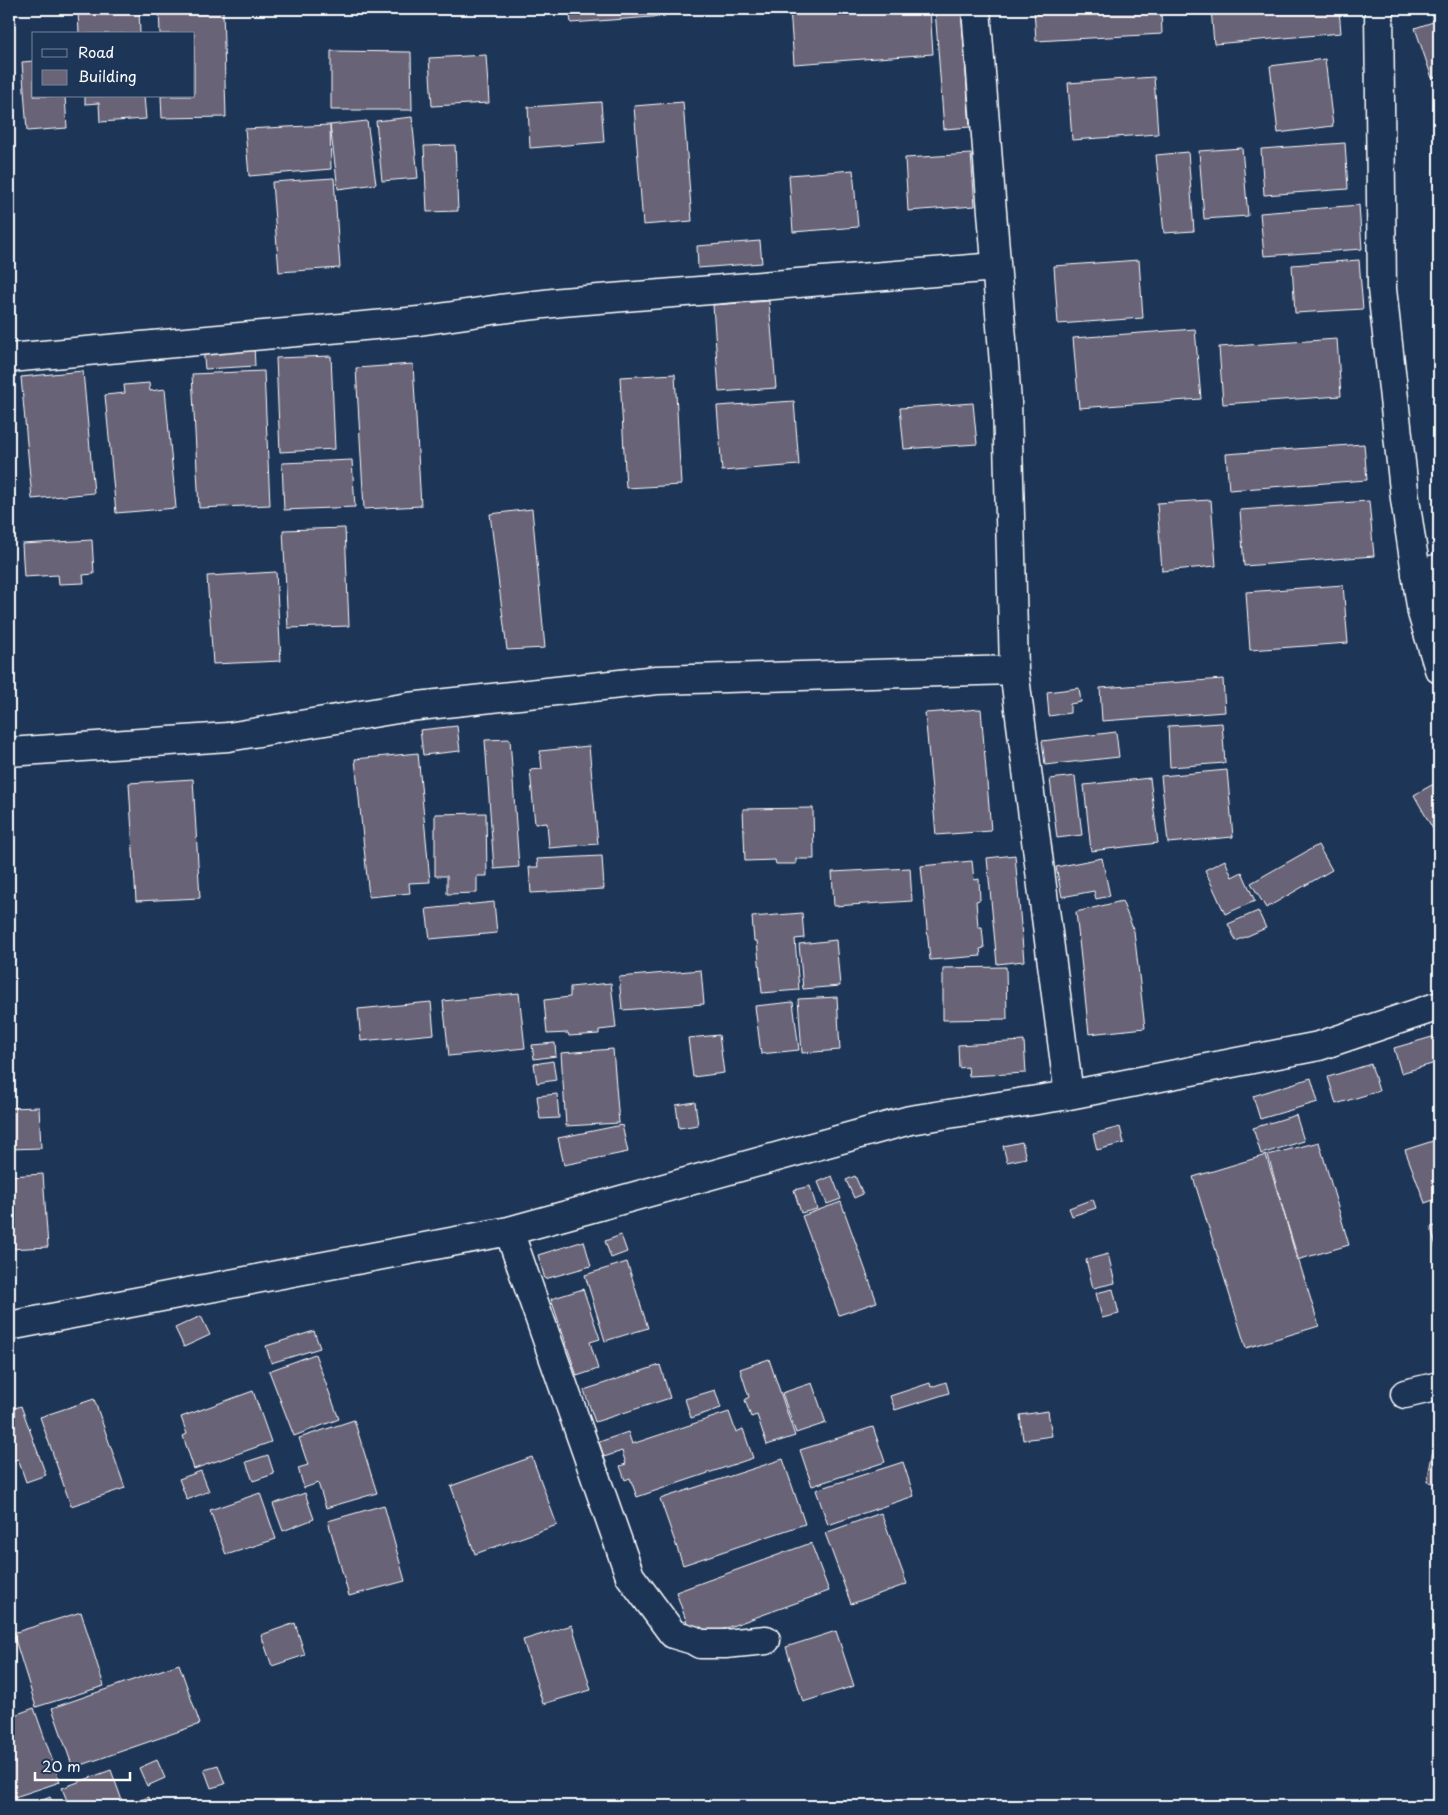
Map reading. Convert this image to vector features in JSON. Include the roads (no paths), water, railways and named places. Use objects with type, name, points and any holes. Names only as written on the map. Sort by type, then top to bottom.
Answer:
[{"type":"street","points":[[976,9],[1007,402],[1014,670],[1069,1095]]},
{"type":"street","points":[[1379,9],[1382,289],[1405,499],[1428,571],[1422,613],[1439,669]]},
{"type":"street","points":[[9,358],[419,321],[562,302],[996,267]]},
{"type":"street","points":[[9,752],[228,737],[409,707],[656,680],[1014,670]]},
{"type":"street","points":[[9,1326],[509,1231],[910,1120],[1069,1095],[1318,1046],[1439,1006]]},
{"type":"street","points":[[509,1231],[630,1576],[673,1634],[700,1644],[725,1644],[766,1640]]},
{"type":"street","points":[[1405,1394],[1439,1386]]}]
